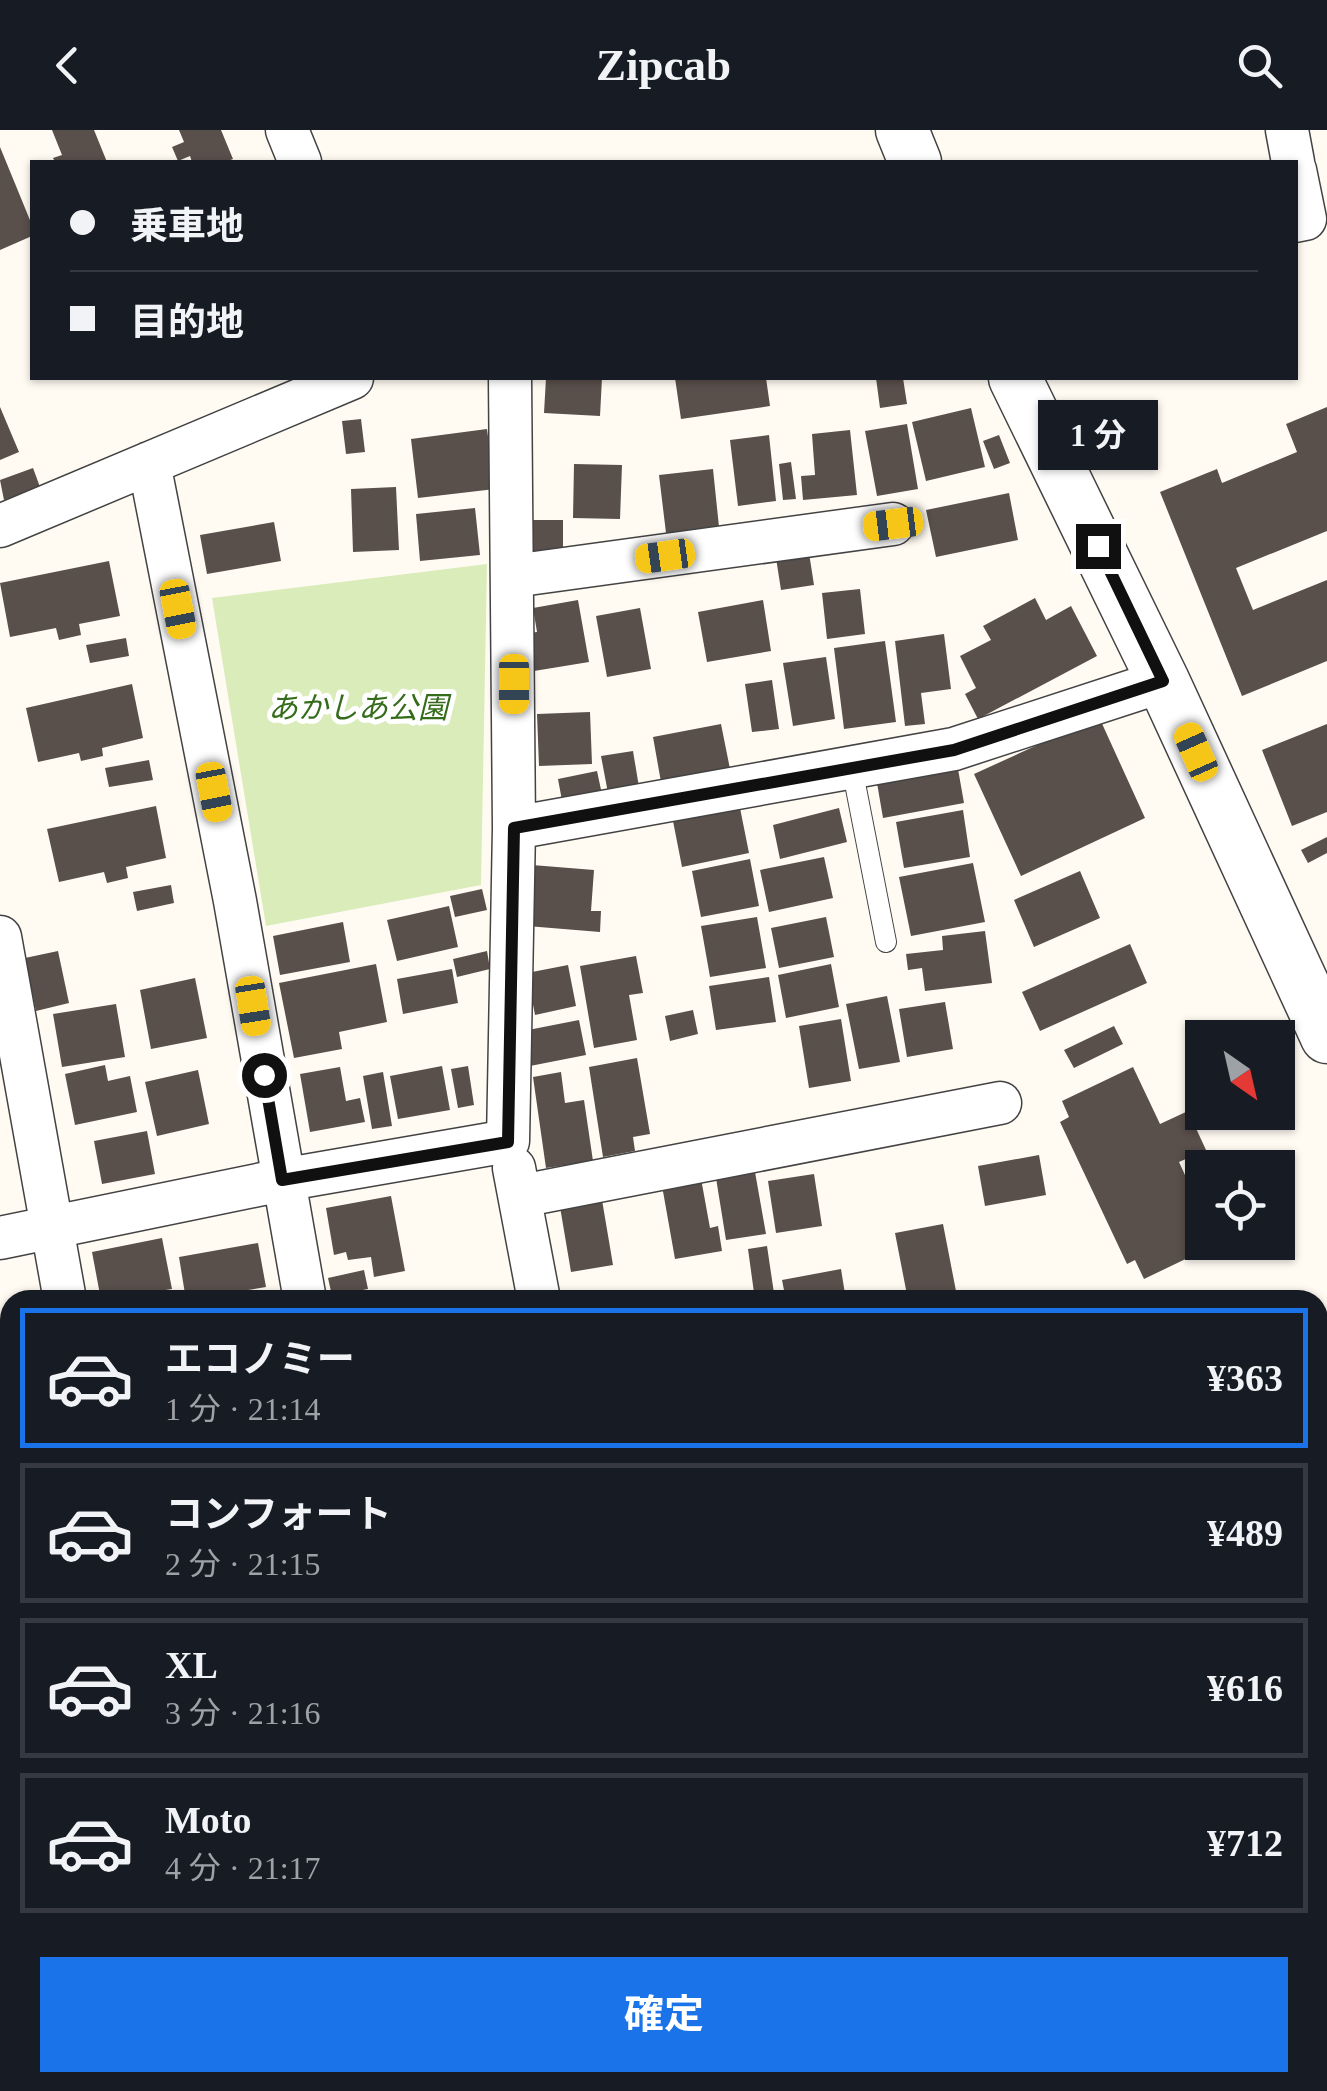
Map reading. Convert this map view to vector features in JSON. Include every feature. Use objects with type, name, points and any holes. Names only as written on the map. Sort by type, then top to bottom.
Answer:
[{"type":"street","points":[[286,130],[299,160]]},
{"type":"street","points":[[1287,130],[1294,160]]},
{"type":"street","points":[[1298,185],[1305,220],[1298,221]]},
{"type":"street","points":[[0,526],[347,380]]},
{"type":"street","points":[[510,380],[514,828],[508,1142],[537,1290]]},
{"type":"street","points":[[1016,380],[1163,681],[1327,1037]]},
{"type":"street","points":[[148,463],[235,901],[303,1290]]},
{"type":"street","points":[[513,576],[893,524]]},
{"type":"street","points":[[514,828],[954,750],[1163,681]]},
{"type":"street","points":[[0,937],[63,1290]]},
{"type":"street","points":[[521,1196],[1000,1103]]},
{"type":"street","points":[[0,1238],[282,1180],[508,1142]]},
{"type":"lane","points":[[852,768],[886,942]]},
{"type":"green space","name":"あかしあ公園","points":[[487,564],[481,885],[266,926],[212,598]]},
{"type":"building","points":[[52,130],[94,130],[106,160],[53,158],[62,155]]},
{"type":"building","points":[[179,130],[221,130],[233,159],[191,160],[190,156],[178,160],[172,147],[184,142]]},
{"type":"building","points":[[0,147],[30,220],[30,237],[0,250]]},
{"type":"building","points":[[546,380],[602,380],[600,416],[544,413]]},
{"type":"building","points":[[675,380],[766,380],[770,406],[681,419]]},
{"type":"building","points":[[876,380],[903,380],[907,404],[880,408]]},
{"type":"building","points":[[0,407],[19,452],[0,460]]},
{"type":"building","points":[[1327,407],[1327,531],[1236,568],[1253,610],[1327,580],[1327,661],[1242,696],[1160,492],[1217,469],[1222,483],[1297,452],[1286,424]]},
{"type":"building","points":[[971,408],[985,467],[926,481],[912,422]]},
{"type":"building","points":[[361,419],[365,452],[346,454],[342,421]]},
{"type":"building","points":[[907,424],[918,489],[877,496],[865,431]]},
{"type":"building","points":[[487,429],[495,489],[418,498],[411,439]]},
{"type":"building","points":[[850,430],[857,495],[803,500],[801,476],[815,475],[812,434]]},
{"type":"building","points":[[769,435],[776,501],[738,506],[730,440]]},
{"type":"building","points":[[999,435],[1010,463],[994,469],[983,441]]},
{"type":"building","points":[[791,462],[796,499],[783,500],[779,464]]},
{"type":"building","points":[[574,464],[622,465],[620,519],[573,518]]},
{"type":"building","points":[[33,468],[40,487],[4,500],[0,480]]},
{"type":"building","points":[[713,469],[719,527],[666,533],[659,475]]},
{"type":"building","points":[[396,487],[399,550],[353,552],[351,489]]},
{"type":"building","points":[[1009,493],[1018,540],[936,557],[926,510]]},
{"type":"building","points":[[475,508],[480,555],[420,561],[416,514]]},
{"type":"building","points":[[533,520],[563,520],[563,553],[533,553]]},
{"type":"building","points":[[274,522],[281,561],[207,574],[200,535]]},
{"type":"building","points":[[809,553],[814,585],[781,590],[776,558]]},
{"type":"building","points":[[109,561],[120,616],[79,624],[81,635],[59,640],[56,628],[10,637],[0,583]]},
{"type":"building","points":[[860,589],[865,634],[827,639],[822,593]]},
{"type":"building","points":[[1035,598],[1046,620],[1071,606],[1097,656],[978,719],[965,694],[976,688],[960,656],[991,640],[983,626]]},
{"type":"building","points":[[578,600],[589,662],[534,671],[528,633],[537,632],[533,608]]},
{"type":"building","points":[[763,600],[771,651],[707,662],[698,612]]},
{"type":"building","points":[[640,608],[651,669],[607,677],[596,616]]},
{"type":"building","points":[[944,634],[951,689],[921,693],[925,724],[905,726],[895,641]]},
{"type":"building","points":[[126,638],[129,656],[90,663],[86,645]]},
{"type":"building","points":[[885,641],[896,722],[844,729],[834,648]]},
{"type":"building","points":[[826,657],[835,719],[793,726],[783,663]]},
{"type":"building","points":[[772,680],[779,729],[752,732],[745,684]]},
{"type":"building","points":[[132,684],[143,738],[102,748],[103,756],[81,761],[79,753],[38,762],[26,708]]},
{"type":"building","points":[[590,712],[592,764],[539,766],[537,714]]},
{"type":"building","points":[[1099,717],[1145,818],[1021,876],[974,774]]},
{"type":"building","points":[[721,724],[730,769],[661,782],[653,737]]},
{"type":"building","points":[[1327,724],[1327,812],[1292,826],[1262,750]]},
{"type":"building","points":[[633,751],[639,787],[608,793],[601,756]]},
{"type":"building","points":[[149,760],[153,780],[109,787],[105,768]]},
{"type":"building","points":[[958,769],[964,803],[883,818],[877,783]]},
{"type":"building","points":[[597,771],[603,799],[563,806],[558,779]]},
{"type":"building","points":[[156,806],[166,858],[126,867],[128,878],[107,883],[104,872],[59,882],[47,829]]},
{"type":"building","points":[[740,808],[749,853],[682,867],[673,821]]},
{"type":"building","points":[[839,808],[847,842],[780,859],[773,825]]},
{"type":"building","points":[[963,810],[970,857],[904,868],[896,822]]},
{"type":"building","points":[[1327,837],[1327,853],[1308,863],[1301,850]]},
{"type":"building","points":[[824,857],[833,898],[769,912],[760,870]]},
{"type":"building","points":[[750,859],[759,906],[701,917],[692,871]]},
{"type":"building","points":[[973,863],[985,922],[911,936],[899,877]]},
{"type":"building","points":[[532,865],[594,870],[591,911],[601,911],[600,932],[527,926]]},
{"type":"building","points":[[1080,871],[1100,918],[1034,947],[1014,900]]},
{"type":"building","points":[[171,885],[174,903],[137,911],[133,892]]},
{"type":"building","points":[[482,889],[487,910],[455,917],[450,896]]},
{"type":"building","points":[[449,906],[458,947],[397,961],[387,920]]},
{"type":"building","points":[[757,917],[766,968],[710,977],[701,926]]},
{"type":"building","points":[[826,917],[834,957],[779,968],[771,928]]},
{"type":"building","points":[[343,922],[350,962],[280,975],[273,936]]},
{"type":"building","points":[[985,931],[992,983],[925,991],[922,968],[908,970],[906,954],[943,950],[942,936]]},
{"type":"building","points":[[1130,944],[1147,983],[1040,1031],[1022,992]]},
{"type":"building","points":[[58,951],[69,1003],[36,1011],[25,958]]},
{"type":"building","points":[[487,951],[490,969],[457,977],[453,959]]},
{"type":"building","points":[[636,956],[643,993],[629,995],[637,1040],[594,1048],[580,966]]},
{"type":"building","points":[[376,964],[387,1022],[339,1032],[342,1049],[294,1058],[279,983]]},
{"type":"building","points":[[831,964],[839,1007],[786,1018],[778,975]]},
{"type":"building","points":[[568,965],[576,1006],[535,1015],[527,973]]},
{"type":"building","points":[[452,969],[458,1003],[403,1014],[397,979]]},
{"type":"building","points":[[769,977],[776,1022],[716,1030],[709,986]]},
{"type":"building","points":[[195,978],[207,1038],[151,1049],[140,990]]},
{"type":"building","points":[[887,996],[900,1062],[859,1069],[846,1004]]},
{"type":"building","points":[[945,1002],[953,1049],[907,1057],[899,1009]]},
{"type":"building","points":[[116,1004],[125,1057],[62,1067],[53,1014]]},
{"type":"building","points":[[693,1010],[698,1034],[670,1041],[665,1016]]},
{"type":"building","points":[[841,1019],[851,1081],[809,1088],[799,1026]]},
{"type":"building","points":[[579,1020],[586,1055],[530,1066],[523,1031]]},
{"type":"building","points":[[1114,1026],[1123,1044],[1074,1068],[1064,1050]]},
{"type":"building","points":[[637,1058],[650,1134],[633,1137],[635,1151],[603,1157],[589,1067]]},
{"type":"building","points":[[105,1065],[108,1081],[130,1076],[137,1112],[75,1125],[65,1074]]},
{"type":"building","points":[[442,1066],[450,1110],[398,1119],[390,1076]]},
{"type":"building","points":[[468,1066],[474,1105],[458,1108],[451,1069]]},
{"type":"building","points":[[340,1067],[346,1101],[360,1098],[365,1122],[310,1132],[300,1074]]},
{"type":"building","points":[[1133,1067],[1160,1124],[1185,1112],[1185,1130],[1197,1130],[1206,1150],[1185,1150],[1185,1159],[1179,1162],[1185,1175],[1185,1259],[1144,1279],[1135,1260],[1127,1264],[1060,1122],[1069,1117],[1062,1101]]},
{"type":"building","points":[[198,1070],[209,1124],[157,1136],[145,1082]]},
{"type":"building","points":[[383,1072],[392,1126],[372,1129],[363,1076]]},
{"type":"building","points":[[561,1072],[565,1103],[584,1100],[593,1161],[546,1168],[533,1077]]},
{"type":"building","points":[[147,1131],[155,1174],[102,1184],[94,1141]]},
{"type":"building","points":[[1039,1155],[1046,1195],[985,1206],[978,1166]]},
{"type":"building","points":[[755,1172],[766,1234],[726,1240],[716,1178]]},
{"type":"building","points":[[700,1173],[710,1228],[718,1226],[722,1251],[675,1259],[661,1180]]},
{"type":"building","points":[[814,1174],[822,1226],[776,1233],[768,1181]]},
{"type":"building","points":[[601,1194],[613,1265],[571,1272],[559,1201]]},
{"type":"building","points":[[391,1196],[405,1271],[374,1277],[371,1257],[348,1260],[346,1252],[334,1255],[326,1208]]},
{"type":"building","points":[[943,1224],[956,1290],[906,1290],[895,1233]]},
{"type":"building","points":[[162,1238],[172,1289],[99,1290],[92,1252]]},
{"type":"building","points":[[258,1243],[266,1287],[184,1290],[179,1257]]},
{"type":"building","points":[[767,1246],[774,1290],[754,1290],[748,1249]]},
{"type":"building","points":[[841,1269],[844,1290],[784,1290],[782,1280]]},
{"type":"building","points":[[364,1270],[368,1289],[331,1290],[328,1278]]},
{"type":"route","points":[[264,1075],[282,1180],[508,1142],[514,828],[954,750],[1163,681],[1098,546]]}]
